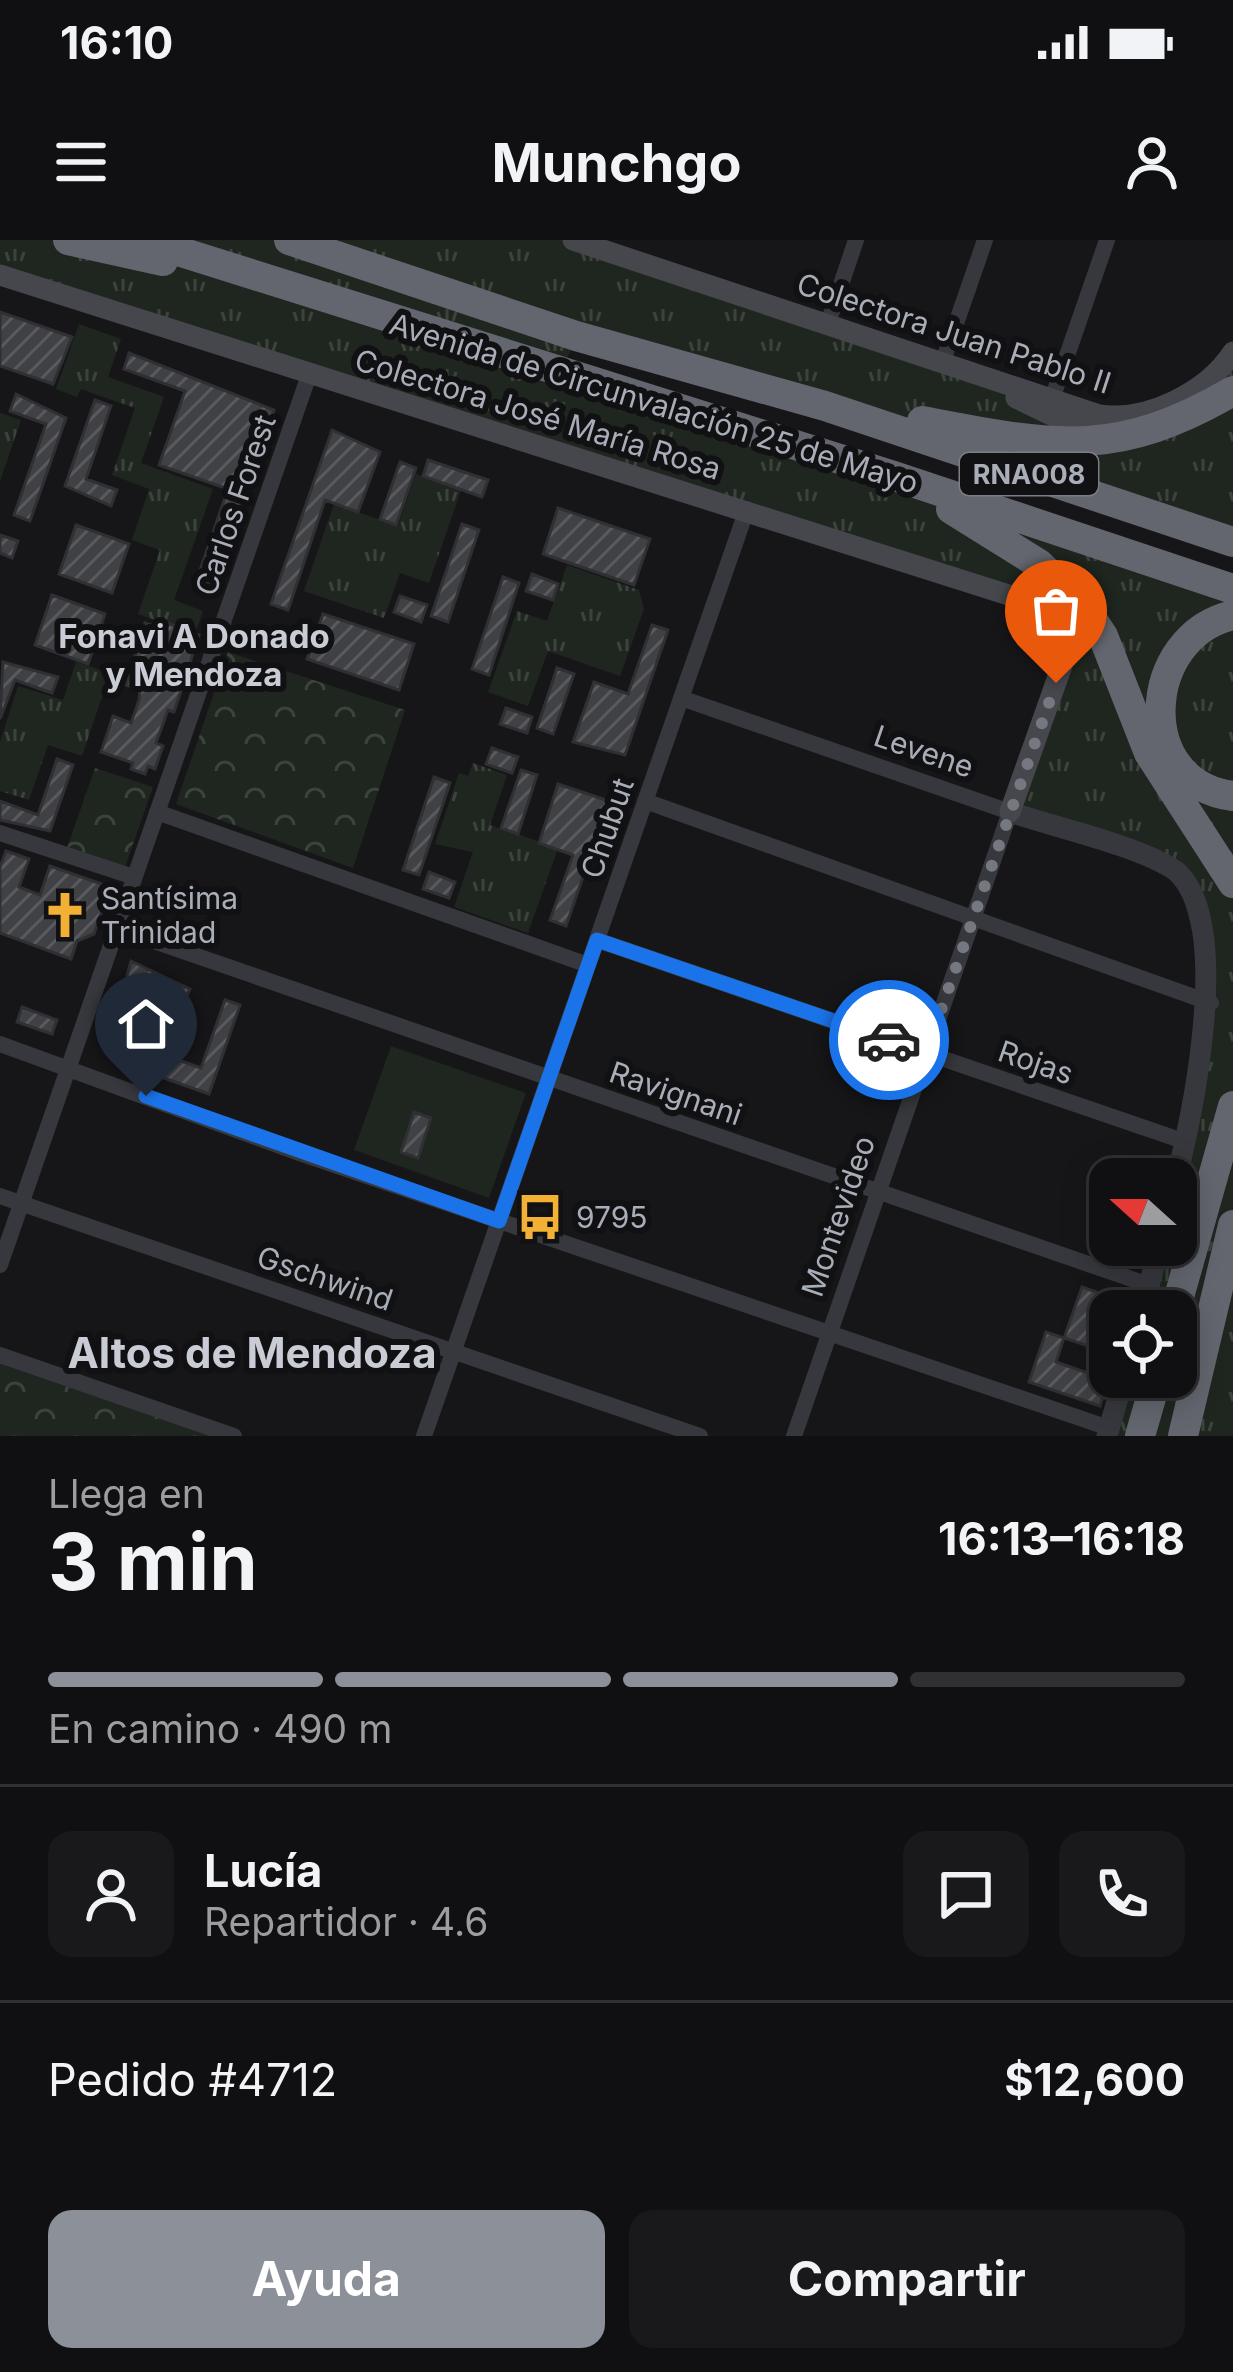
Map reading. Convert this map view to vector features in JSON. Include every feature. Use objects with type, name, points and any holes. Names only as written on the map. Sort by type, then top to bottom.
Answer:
[{"type":"highway","points":[[68,240],[286,289]]},
{"type":"highway","name":"Avenida de Circunvalación 25 de Mayo","points":[[142,240],[286,289],[894,476],[1233,589]]},
{"type":"highway","name":"Avenida de Circunvalación 25 de Mayo","points":[[289,240],[576,336],[825,406],[1233,542]]},
{"type":"highway","points":[[825,406],[1066,444],[1102,443],[1152,430],[1233,391]]},
{"type":"highway","points":[[894,476],[1039,564],[1086,610],[1120,675],[1149,753],[1233,883]]},
{"type":"highway","points":[[1233,616],[1196,631],[1178,649],[1162,685],[1160,714],[1169,752],[1181,769],[1210,791],[1233,796]]},
{"type":"highway","points":[[1212,1175],[1233,1083]]},
{"type":"highway","points":[[1181,1290],[1233,1106]]},
{"type":"highway","points":[[1184,1436],[1232,1228]]},
{"type":"highway","points":[[1119,1433],[1143,1398]]},
{"type":"main road","name":"Colectora Juan Pablo II","points":[[573,240],[609,246],[1099,415],[1130,416],[1202,383],[1233,352]]},
{"type":"main road","name":"Colectora José María Rosa","points":[[0,275],[1059,611]]},
{"type":"main road","points":[[953,365],[1084,428],[1152,430]]},
{"type":"main road","name":"Montevideo","points":[[1010,812],[1071,640],[1069,620],[1059,611]]},
{"type":"street","points":[[828,323],[856,240]]},
{"type":"street","points":[[953,365],[985,240]]},
{"type":"street","points":[[1052,399],[1107,240]]},
{"type":"street","name":"Carlos Forest","points":[[0,1265],[309,375]]},
{"type":"street","name":"Chubut","points":[[424,1436],[747,509]]},
{"type":"street","name":"Levene","points":[[681,698],[1176,870],[1205,900],[1213,932],[1211,1003]]},
{"type":"street","points":[[645,801],[1211,1003],[1182,1158]]},
{"type":"street","points":[[157,812],[588,964]]},
{"type":"street","name":"Montevideo","points":[[794,1436],[1010,812]]},
{"type":"street","points":[[0,833],[134,877]]},
{"type":"street","name":"Ravignani","points":[[116,928],[1149,1285]]},
{"type":"street","name":"Rojas","points":[[597,940],[1186,1142]]},
{"type":"street","points":[[0,1043],[499,1221],[1119,1433],[1122,1398]]},
{"type":"street","name":"Gschwind","points":[[0,1196],[700,1436]]},
{"type":"street","points":[[1148,1290],[1154,1266]]},
{"type":"street","points":[[0,1355],[234,1436]]},
{"type":"green space","points":[[0,240],[573,240],[1084,411],[1145,412],[1233,352],[1233,542],[576,337],[561,374],[1233,589],[1233,1436],[1107,1436],[1118,1398],[1197,1398],[1197,1290],[1148,1290],[1154,1266],[1197,1266],[1197,1158],[1180,1158],[1211,1003],[1176,870],[1010,812],[1069,619],[0,275]]},
{"type":"green space","points":[[79,324],[121,339],[108,377],[164,397],[141,463],[213,489],[174,600],[203,611],[195,634],[138,614],[160,550],[132,540],[149,489],[112,475],[135,408],[81,389],[77,397],[56,389]]},
{"type":"green space","points":[[0,413],[21,420],[0,481]]},
{"type":"green space","points":[[416,474],[461,490],[429,583],[400,573],[384,618],[304,591],[334,504],[398,526]]},
{"type":"green space","points":[[567,565],[639,590],[644,609],[620,676],[548,651],[528,706],[488,692],[517,611],[547,621]]},
{"type":"green space","points":[[228,652],[405,710],[353,868],[176,804]]},
{"type":"green space","points":[[76,662],[110,673],[82,756],[48,745],[29,800],[0,791],[0,742],[18,686],[63,700]]},
{"type":"green space","points":[[473,763],[507,775],[490,825],[558,848],[528,933],[454,907],[473,852],[435,844],[459,773],[468,776]]},
{"type":"green space","points":[[95,768],[153,787],[125,867],[67,848]]},
{"type":"green space","points":[[391,1046],[526,1093],[489,1198],[354,1150]]},
{"type":"green space","points":[[0,1359],[220,1436],[0,1436]]},
{"type":"building","points":[[0,312],[72,337],[53,384],[0,366]]},
{"type":"building","points":[[129,353],[274,410],[214,584],[197,579],[228,489],[159,465],[185,391],[124,369]]},
{"type":"building","points":[[16,394],[66,418],[30,521],[14,515],[46,424],[10,411]]},
{"type":"building","points":[[95,400],[111,406],[86,479],[117,490],[111,506],[65,486]]},
{"type":"building","points":[[332,430],[380,452],[358,512],[325,500],[288,610],[271,604]]},
{"type":"building","points":[[428,460],[488,480],[482,497],[423,476]]},
{"type":"building","points":[[400,462],[416,468],[396,525],[380,519]]},
{"type":"building","points":[[558,508],[650,539],[634,585],[543,554]]},
{"type":"building","points":[[462,524],[479,530],[448,622],[431,616]]},
{"type":"building","points":[[76,525],[129,544],[112,593],[59,574]]},
{"type":"building","points":[[0,535],[18,541],[12,558],[0,553]]},
{"type":"building","points":[[532,574],[558,584],[553,600],[526,591]]},
{"type":"building","points":[[503,577],[519,583],[489,675],[472,669]]},
{"type":"building","points":[[52,595],[105,614],[88,664],[35,645]]},
{"type":"building","points":[[400,596],[427,605],[421,622],[394,612]]},
{"type":"building","points":[[323,614],[414,644],[399,690],[307,659]]},
{"type":"building","points":[[164,622],[199,635],[174,712],[168,710],[156,743],[163,746],[155,769],[148,766],[145,774],[131,769],[133,763],[101,752],[113,716],[131,723],[139,700],[140,690],[126,685],[145,623],[162,629]]},
{"type":"building","points":[[652,625],[668,630],[625,755],[573,742],[594,682],[628,694]]},
{"type":"building","points":[[3,662],[58,677],[52,693],[15,680],[0,719]]},
{"type":"building","points":[[557,668],[574,674],[553,734],[537,728]]},
{"type":"building","points":[[506,708],[532,717],[527,733],[500,724]]},
{"type":"building","points":[[492,748],[518,757],[512,773],[486,764]]},
{"type":"building","points":[[57,759],[73,765],[50,831],[0,820],[0,801],[38,815]]},
{"type":"building","points":[[521,770],[537,775],[518,834],[501,828]]},
{"type":"building","points":[[434,777],[450,783],[419,875],[403,870]]},
{"type":"building","points":[[558,784],[609,801],[566,926],[550,920],[573,855],[539,843]]},
{"type":"building","name":"Santísima Trinidad","points":[[6,851],[29,859],[19,887],[40,895],[50,866],[110,887],[94,934],[77,941],[71,959],[0,933],[0,867]]},
{"type":"building","points":[[429,872],[455,882],[449,898],[423,889]]},
{"type":"building","points":[[131,961],[190,989],[184,1003],[151,996],[134,1044],[201,1068],[225,1000],[240,1005],[209,1094],[133,1067],[135,1061],[106,1051]]},
{"type":"building","points":[[22,1007],[57,1020],[52,1034],[17,1022]]},
{"type":"building","points":[[414,1112],[431,1118],[418,1158],[401,1152]]},
{"type":"building","points":[[1082,1287],[1090,1290],[1089,1346],[1064,1338]]},
{"type":"building","points":[[1046,1332],[1064,1338],[1056,1362],[1089,1373],[1089,1398],[1102,1398],[1100,1406],[1029,1382]]},
{"type":"way so far","points":[[889,1040],[926,1053],[1056,683]]},
{"type":"place","name":"Santísima Trinidad","points":[[65,915]]},
{"type":"place","name":"9795","points":[[540,1217]]},
{"type":"district","name":"Fonavi A Donado y Mendoza","points":[[194,655]]},
{"type":"district","name":"Altos de Mendoza","points":[[252,1352]]},
{"type":"route","points":[[146,1096],[499,1221],[597,940],[889,1040]]}]
